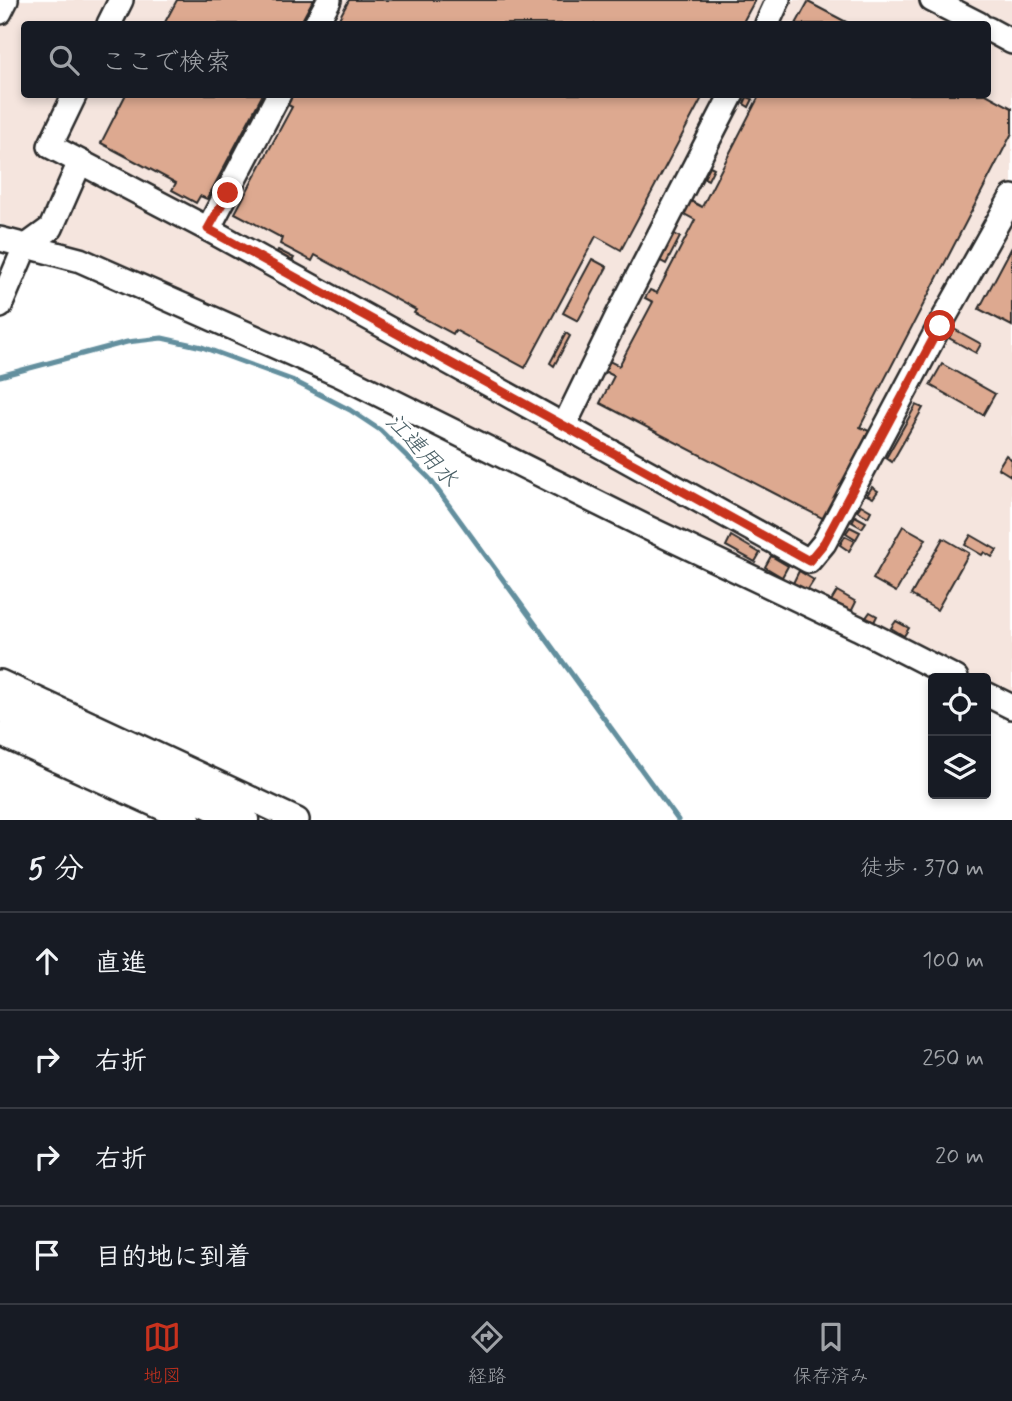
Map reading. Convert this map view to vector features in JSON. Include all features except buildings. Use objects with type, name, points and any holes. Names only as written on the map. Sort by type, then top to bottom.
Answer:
[{"type":"main road","points":[[0,707],[244,820]]},
{"type":"street","points":[[0,12],[6,0]]},
{"type":"street","points":[[110,21],[121,0]]},
{"type":"street","points":[[318,21],[329,0]]},
{"type":"street","points":[[768,21],[778,0]]},
{"type":"street","points":[[932,0],[956,5],[975,21]]},
{"type":"street","points":[[991,31],[1012,42]]},
{"type":"street","points":[[73,98],[50,146],[208,229],[809,561],[824,543],[1012,197]]},
{"type":"street","points":[[208,229],[277,98]]},
{"type":"street","points":[[564,426],[730,98]]},
{"type":"street","points":[[0,306],[25,247],[51,228],[80,163]]},
{"type":"street","points":[[0,239],[79,260],[340,375],[946,673]]},
{"type":"street","points":[[0,681],[297,820]]},
{"type":"street","points":[[991,696],[1012,707]]},
{"type":"street","points":[[0,734],[189,820]]},
{"type":"shaded area","points":[[0,0],[1012,0],[1012,702],[991,692],[991,673],[955,673],[75,248],[0,224]]},
{"type":"waterway","name":"江連用水","points":[[0,376],[127,342],[162,338],[202,347],[292,380],[350,410],[380,430],[429,478],[678,820]]},
{"type":"route","points":[[228,193],[208,229],[809,561],[824,543],[940,326]]}]
